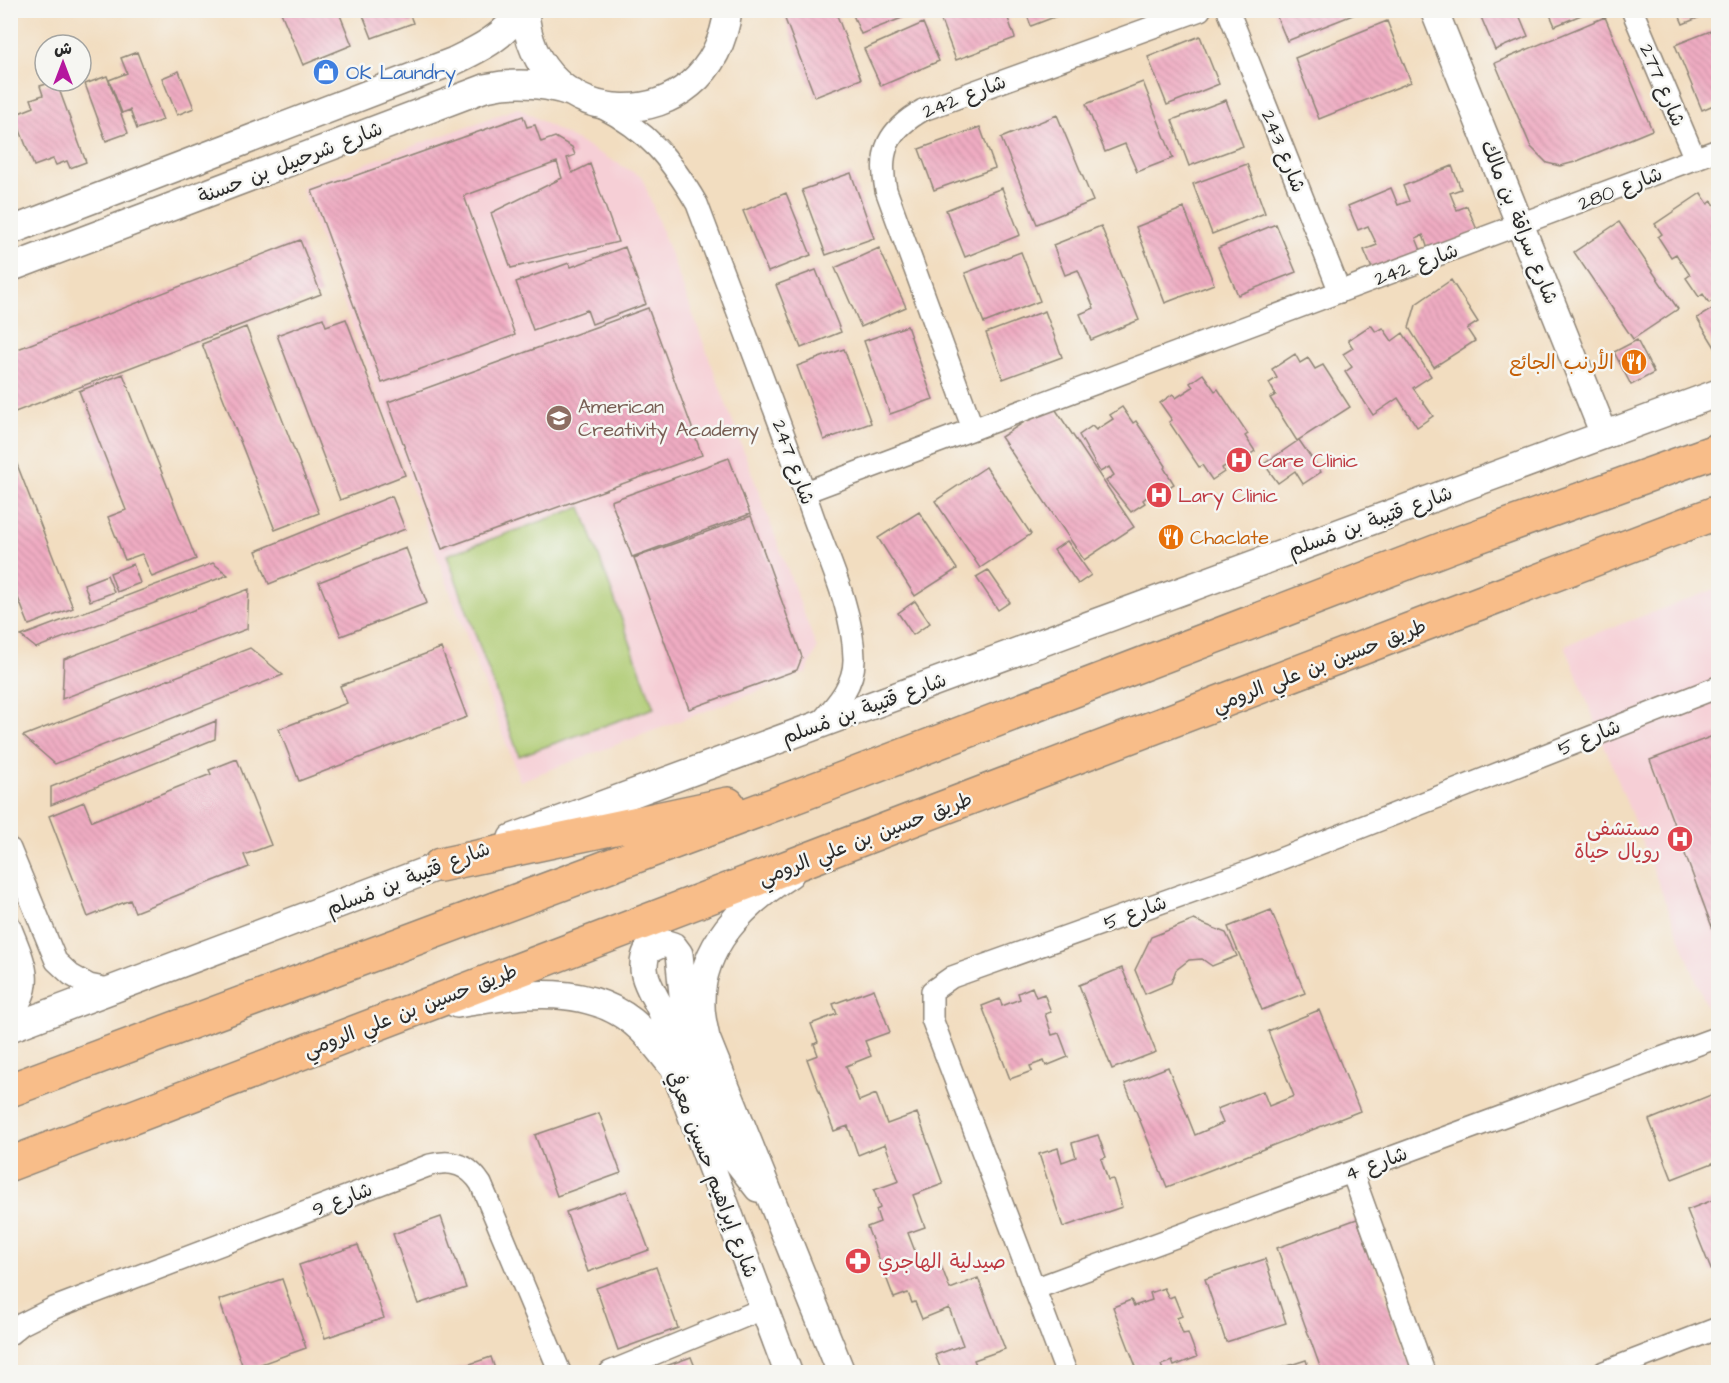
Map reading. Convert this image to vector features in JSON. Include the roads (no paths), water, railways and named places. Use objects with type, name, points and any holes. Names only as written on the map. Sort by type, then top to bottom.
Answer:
[{"type":"highway","points":[[1451,546],[1719,431]]},
{"type":"highway","points":[[10,1090],[830,784],[1451,546],[1719,450]]},
{"type":"highway","name":"طريق حسين بن علي الرومي","points":[[10,1164],[1719,512]]},
{"type":"highway","points":[[1437,620],[1600,573],[1719,535]]},
{"type":"highway","points":[[440,865],[830,784]]},
{"type":"street","points":[[523,10],[529,38],[546,70],[582,97]]},
{"type":"street","name":"شارع شرحبيل بن حسنة","points":[[10,231],[454,61],[491,42],[523,10]]},
{"type":"street","name":"شارع 242","points":[[973,429],[886,190],[883,164],[888,141],[902,122],[923,110],[1200,10]]},
{"type":"street","name":"شارع 243","points":[[1228,10],[1340,292]]},
{"type":"street","name":"شارع سراقة بن مالك","points":[[1434,10],[1604,434]]},
{"type":"street","name":"شارع 277","points":[[1632,10],[1695,159]]},
{"type":"street","name":"شارع شرحبيل بن حسنة","points":[[10,268],[485,88],[525,83],[548,86],[624,108],[658,103],[689,87],[712,61],[730,17]]},
{"type":"street","name":"شارع 247","points":[[582,97],[628,121],[661,149],[675,167],[697,204],[848,613],[854,658],[847,688],[837,705],[818,725]]},
{"type":"street","name":"شارع 280","points":[[1522,226],[1719,150]]},
{"type":"street","name":"شارع 242","points":[[805,492],[1522,226]]},
{"type":"street","name":"شارع قتيبة بن مُسلم","points":[[10,1028],[440,865],[1719,393]]},
{"type":"street","name":"شارع 5","points":[[1066,1372],[932,1019],[932,991],[952,977],[1255,869],[1719,687]]},
{"type":"street","points":[[10,849],[56,961],[71,975],[89,985],[113,990]]},
{"type":"street","points":[[818,857],[774,884],[745,907],[729,925],[711,957],[701,1008],[706,1038],[841,1372]]},
{"type":"street","points":[[10,926],[26,969],[27,989],[23,1001],[10,1015]]},
{"type":"street","points":[[674,1068],[662,1012],[646,983],[643,966],[648,950],[663,943],[673,946],[679,954],[686,1024],[692,1052],[731,1153],[780,1217]]},
{"type":"street","name":"شارع إبراهيم حسين معرفي","points":[[388,1018],[511,995],[557,994],[584,998],[617,1011],[640,1029],[674,1068],[788,1372]]},
{"type":"street","name":"شارع 4","points":[[1034,1289],[1719,1037]]},
{"type":"street","name":"شارع 9","points":[[10,1334],[22,1324],[65,1304],[430,1165],[452,1162],[468,1168],[482,1184],[560,1372]]},
{"type":"street","points":[[1352,1172],[1424,1372]]},
{"type":"street","points":[[610,1372],[765,1308]]},
{"type":"street","points":[[1604,1372],[1719,1328]]},
{"type":"place","name":"OK Laundry","points":[[326,72]]},
{"type":"place","name":"الأرنب الجائع","points":[[1634,362]]},
{"type":"place","name":"American Creativity Academy","points":[[559,418]]},
{"type":"place","name":"Care Clinic","points":[[1239,460]]},
{"type":"place","name":"Lary Clinic","points":[[1159,495]]},
{"type":"place","name":"Chaclate","points":[[1171,537]]},
{"type":"place","name":"مستشفى رويال حياة","points":[[1680,839]]},
{"type":"place","name":"صيدلية الهاجري","points":[[858,1261]]}]
